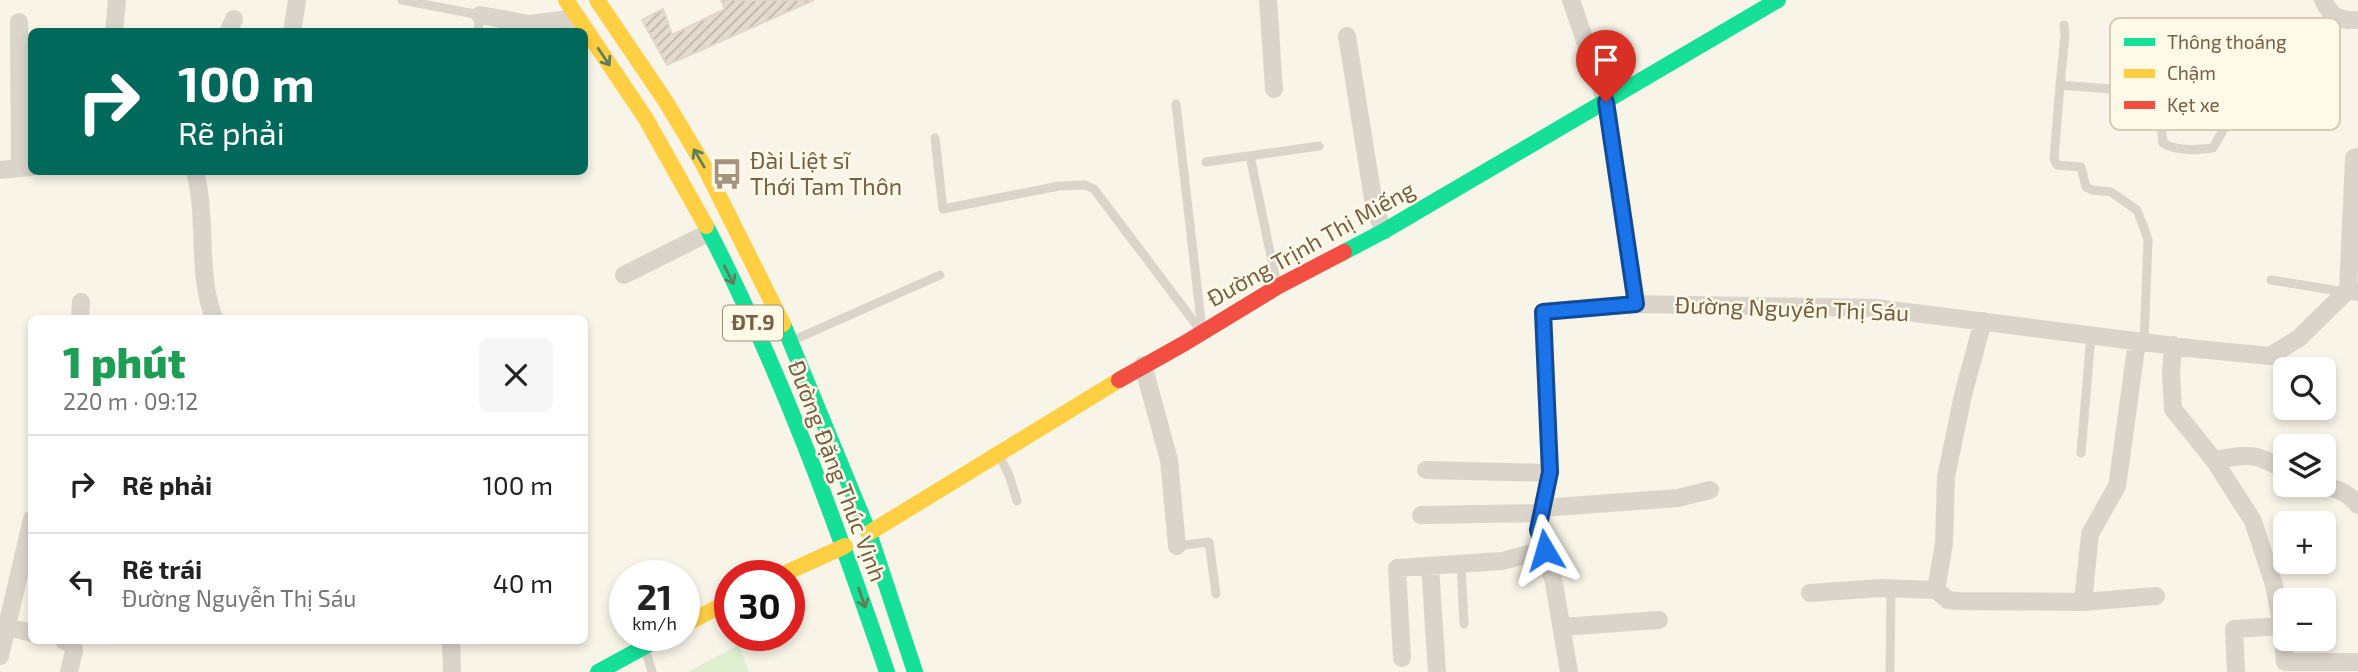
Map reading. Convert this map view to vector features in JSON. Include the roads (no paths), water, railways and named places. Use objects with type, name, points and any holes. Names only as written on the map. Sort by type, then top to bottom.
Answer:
[{"type":"main road","name":"Đường Đặng Thúc Vịnh","points":[[566,0],[585,28]]},
{"type":"main road","name":"Đường Trịnh Thị Miếng","points":[[845,547],[1143,365],[1277,287],[1384,231],[1606,102],[1759,5],[1778,0]]},
{"type":"main road","name":"Đường Đặng Thúc Vịnh","points":[[603,2],[703,164],[792,341],[869,533],[915,672]]},
{"type":"main road","name":"Đường Đặng Thúc Vịnh","points":[[588,33],[645,117],[708,233],[784,390],[845,547],[887,672]]},
{"type":"main road","points":[[805,565],[845,547]]},
{"type":"main road","points":[[598,672],[636,651]]},
{"type":"street","points":[[114,28],[117,0]]},
{"type":"street","points":[[293,28],[298,0]]},
{"type":"street","points":[[1268,0],[1274,89]]},
{"type":"street","points":[[1572,0],[1606,102],[1636,304]]},
{"type":"street","points":[[479,23],[529,23],[578,18]]},
{"type":"street","points":[[2340,19],[2358,20]]},
{"type":"street","points":[[0,170],[26,168],[19,22]]},
{"type":"street","points":[[1347,36],[1375,211],[1384,231]]},
{"type":"street","points":[[2351,291],[2354,158],[2358,157]]},
{"type":"street","points":[[196,175],[200,201],[206,298],[213,315]]},
{"type":"street","points":[[624,275],[708,233]]},
{"type":"street","name":"Đường Nguyễn Thị Sáu","points":[[1550,472],[1543,312],[1636,304],[1876,308],[2270,356],[2299,338],[2351,291]]},
{"type":"street","points":[[1936,590],[1944,543],[1946,477],[1963,395],[1983,321]]},
{"type":"street","points":[[2083,602],[2090,534],[2117,486],[2141,341]]},
{"type":"street","points":[[2173,345],[2173,409],[2214,460],[2253,521],[2273,588]]},
{"type":"street","points":[[1143,365],[1168,460],[1177,546]]},
{"type":"street","points":[[2214,460],[2240,455],[2261,457],[2273,464]]},
{"type":"street","points":[[1426,470],[1550,472],[1538,530],[1554,583],[1569,672]]},
{"type":"street","points":[[2336,488],[2350,495],[2358,505]]},
{"type":"street","points":[[1421,515],[1541,511],[1678,498],[1710,490]]},
{"type":"street","points":[[0,656],[3,626],[28,534]]},
{"type":"street","points":[[1402,658],[1397,568],[1502,561],[1545,550]]},
{"type":"street","points":[[1430,566],[1437,672]]},
{"type":"street","points":[[1810,593],[1936,590],[1948,600],[1958,601],[2083,602],[2156,596]]},
{"type":"street","points":[[1562,627],[1659,620]]},
{"type":"street","points":[[3,626],[28,632]]},
{"type":"street","points":[[2236,672],[2234,629],[2273,627]]},
{"type":"street","points":[[69,672],[74,651],[71,644]]},
{"type":"street","points":[[451,644],[452,672]]},
{"type":"street","points":[[2284,651],[2285,662],[2358,662]]},
{"type":"lane","points":[[402,0],[479,23]]},
{"type":"lane","points":[[2064,25],[2054,159],[2057,165],[2062,167],[2081,167],[2086,187],[2111,192],[2137,210],[2148,240],[2141,341]]},
{"type":"lane","points":[[2060,85],[2110,89]]},
{"type":"lane","points":[[1176,104],[1202,332]]},
{"type":"lane","points":[[2162,130],[2163,143],[2168,147],[2195,150],[2213,148],[2223,130]]},
{"type":"lane","points":[[935,138],[943,209],[1059,186],[1084,185],[1094,189],[1202,332]]},
{"type":"lane","points":[[1206,162],[1319,146]]},
{"type":"lane","points":[[1250,156],[1277,287]]},
{"type":"lane","points":[[792,341],[940,275]]},
{"type":"lane","points":[[2271,280],[2351,291]]},
{"type":"lane","points":[[2081,453],[2091,335]]},
{"type":"lane","points":[[998,454],[1009,475],[1017,501]]},
{"type":"lane","points":[[1177,546],[1209,542],[1216,594]]},
{"type":"lane","points":[[1461,564],[1464,624]]},
{"type":"lane","points":[[1890,672],[1891,589]]},
{"type":"lane","points":[[646,651],[652,672]]},
{"type":"place","name":"Đài Liệt sĩ Thới Tam Thôn","points":[[727,174]]}]
